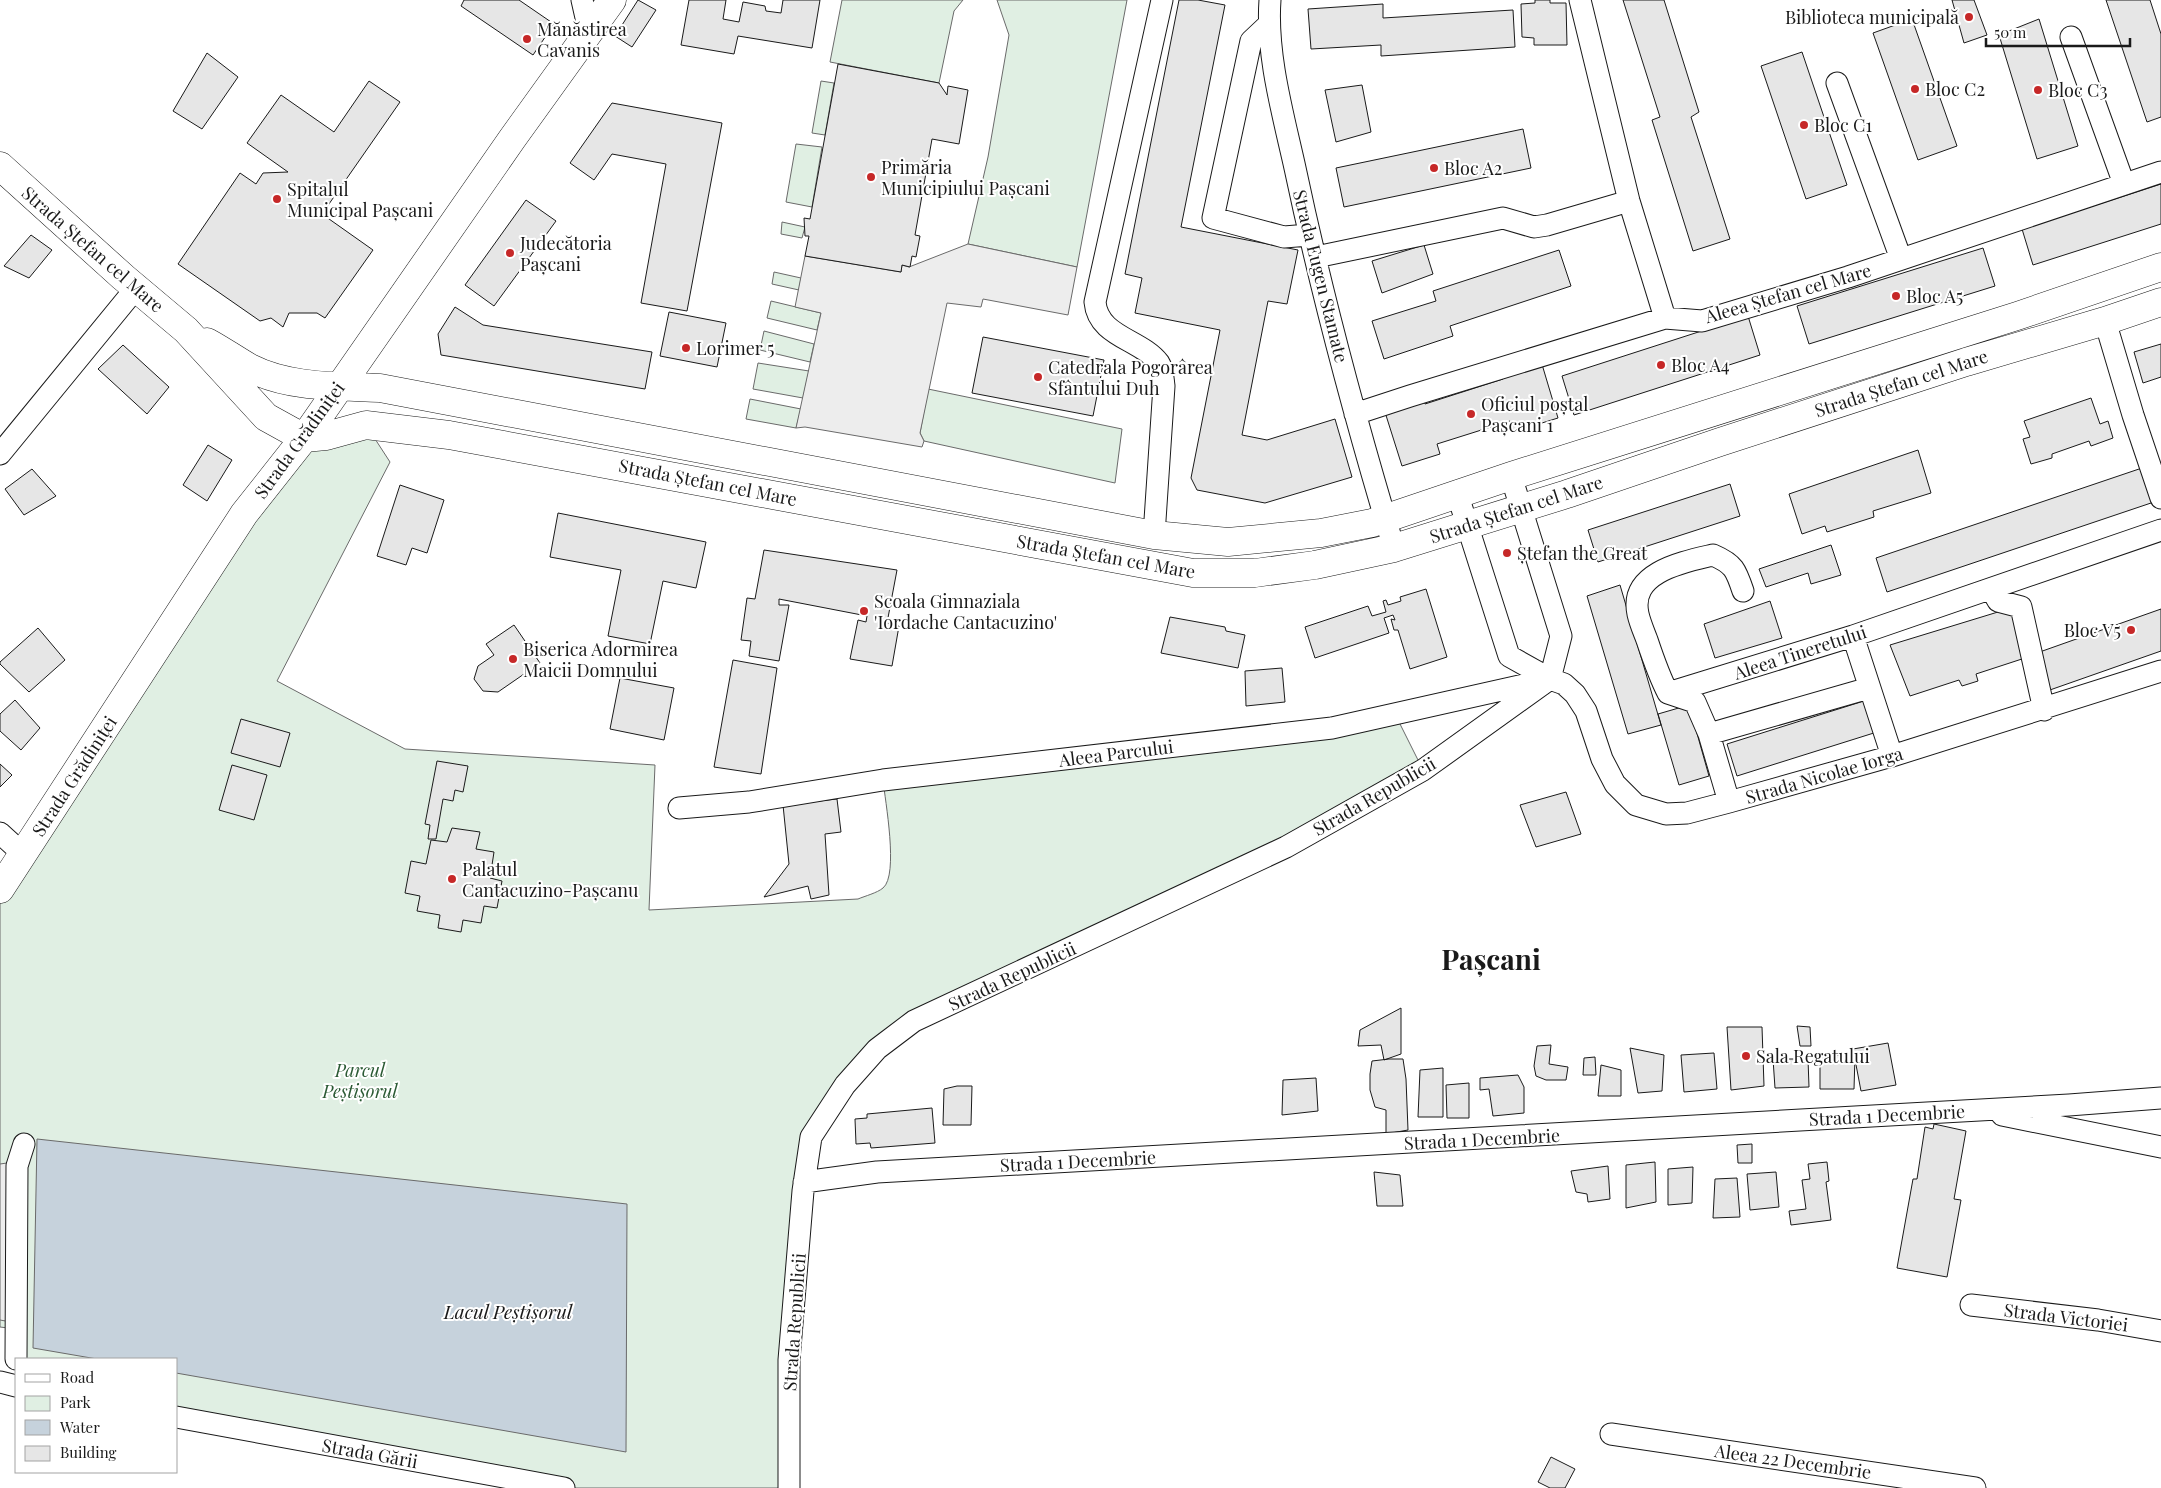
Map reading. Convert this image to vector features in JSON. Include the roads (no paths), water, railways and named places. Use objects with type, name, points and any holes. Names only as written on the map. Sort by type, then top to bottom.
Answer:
[{"type":"main road","name":"Strada Grădiniței","points":[[0,889],[244,514],[304,438],[612,0]]},
{"type":"main road","name":"Strada Ștefan cel Mare","points":[[0,166],[136,288],[186,330],[266,418],[304,438],[326,436],[366,425],[449,435],[1192,573],[1255,573],[1315,565],[1394,548],[1567,494],[1966,362],[2106,321],[2161,302]]},
{"type":"main road","name":"Strada Ștefan cel Mare","points":[[186,330],[251,369],[302,383],[380,388],[1154,535],[1228,542],[1321,533],[1386,519],[1458,496],[1511,476],[2017,316],[2161,267]]},
{"type":"main road","points":[[970,531],[975,501]]},
{"type":"street","points":[[582,0],[590,32]]},
{"type":"street","points":[[1154,535],[1164,386],[1161,365],[1146,350],[1106,328],[1096,313],[1095,302],[1162,0]]},
{"type":"street","name":"Strada Eugen Stamate","points":[[1270,0],[1268,26],[1282,107],[1309,235],[1316,256],[1354,414],[1394,548]]},
{"type":"street","points":[[1580,0],[1629,201],[1665,318]]},
{"type":"street","points":[[1268,26],[1251,41],[1213,218],[1284,238],[1309,235]]},
{"type":"street","points":[[2071,37],[2124,184]]},
{"type":"street","points":[[1837,83],[1901,259]]},
{"type":"street","name":"Aleea Ștefan cel Mare","points":[[1354,414],[1665,318],[1702,321],[1901,259],[2161,172]]},
{"type":"street","points":[[1316,256],[1503,218],[1534,227],[1547,226],[1629,201]]},
{"type":"street","points":[[0,454],[136,288]]},
{"type":"street","points":[[2106,321],[2133,415],[2161,498]]},
{"type":"street","points":[[1511,476],[1561,636],[1550,679]]},
{"type":"street","name":"Strada Nicolae Iorga","points":[[1458,496],[1509,656],[1550,679],[1564,684],[1575,694],[1586,711],[1608,773],[1624,794],[1636,805],[1666,814],[1687,812],[1729,802],[1892,756],[2044,710],[2161,671]]},
{"type":"street","name":"Aleea Tineretului","points":[[1668,694],[1853,636],[2161,530]]},
{"type":"street","points":[[1729,802],[1709,734],[1696,702],[1668,694],[1660,678],[1638,613],[1638,599],[1644,584],[1656,574],[1713,555],[1724,560],[1736,570],[1743,591]]},
{"type":"street","points":[[1991,589],[1998,601],[2021,607],[2044,710]]},
{"type":"street","points":[[1853,636],[1892,756]]},
{"type":"street","name":"Aleea Parcului","points":[[679,808],[749,802],[882,780],[1332,728],[1550,679]]},
{"type":"street","name":"Strada Republicii","points":[[789,1488],[789,1360],[804,1182],[811,1137],[844,1085],[877,1049],[914,1021],[1286,847],[1423,770],[1550,679]]},
{"type":"street","points":[[1709,734],[1869,688]]},
{"type":"street","points":[[0,834],[23,854]]},
{"type":"street","name":"Strada 1 Decembrie","points":[[804,1182],[887,1172],[1978,1109],[2069,1106],[2161,1098]]},
{"type":"street","points":[[1978,1109],[2043,1125],[2161,1147]]},
{"type":"street","points":[[16,1358],[17,1166],[24,1144]]},
{"type":"street","name":"Strada Victoriei","points":[[1971,1305],[2098,1320],[2161,1331]]},
{"type":"street","points":[[0,1382],[15,1386]]},
{"type":"street","name":"Strada Gării","points":[[178,1417],[564,1488]]},
{"type":"street","name":"Aleea 22 Decembrie","points":[[1610,1434],[1974,1488]]},
{"type":"water","name":"Lacul Peștișorul","points":[[37,1139],[627,1204],[626,1452],[178,1373],[178,1358],[91,1358],[33,1348]]},
{"type":"place","name":"Biblioteca municipală","points":[[1969,17]]},
{"type":"place","name":"Mănăstirea Cavanis","points":[[527,39]]},
{"type":"place","name":"Bloc C2","points":[[1915,89]]},
{"type":"place","name":"Bloc C3","points":[[2038,90]]},
{"type":"place","name":"Bloc C1","points":[[1804,125]]},
{"type":"place","name":"Bloc A2","points":[[1434,168]]},
{"type":"place","name":"Primăria Municipiului Pașcani","points":[[871,177]]},
{"type":"place","name":"Spitalul Municipal Pașcani","points":[[277,199]]},
{"type":"place","name":"Judecătoria Pașcani","points":[[510,253]]},
{"type":"place","name":"Bloc A5","points":[[1896,296]]},
{"type":"place","name":"Lorimer 5","points":[[686,348]]},
{"type":"place","name":"Bloc A4","points":[[1661,365]]},
{"type":"place","name":"Catedrala Pogorârea Sfântului Duh","points":[[1038,377]]},
{"type":"place","name":"Oficiul poștal Pașcani 1","points":[[1471,414]]},
{"type":"place","name":"Ștefan the Great","points":[[1507,553]]},
{"type":"place","name":"Scoala Gimnaziala 'Iordache Cantacuzino'","points":[[864,611]]},
{"type":"place","name":"Bloc V5","points":[[2131,630]]},
{"type":"place","name":"Biserica Adormirea Maicii Domnului","points":[[513,659]]},
{"type":"place","name":"Palatul Cantacuzino-Pașcanu","points":[[452,879]]},
{"type":"place","name":"Sala Regatului","points":[[1746,1056]]},
{"type":"district","name":"Pașcani","points":[[1491,958]]},
{"type":"park label","name":"Parcul Peștișorul","points":[[360,1080]]}]
